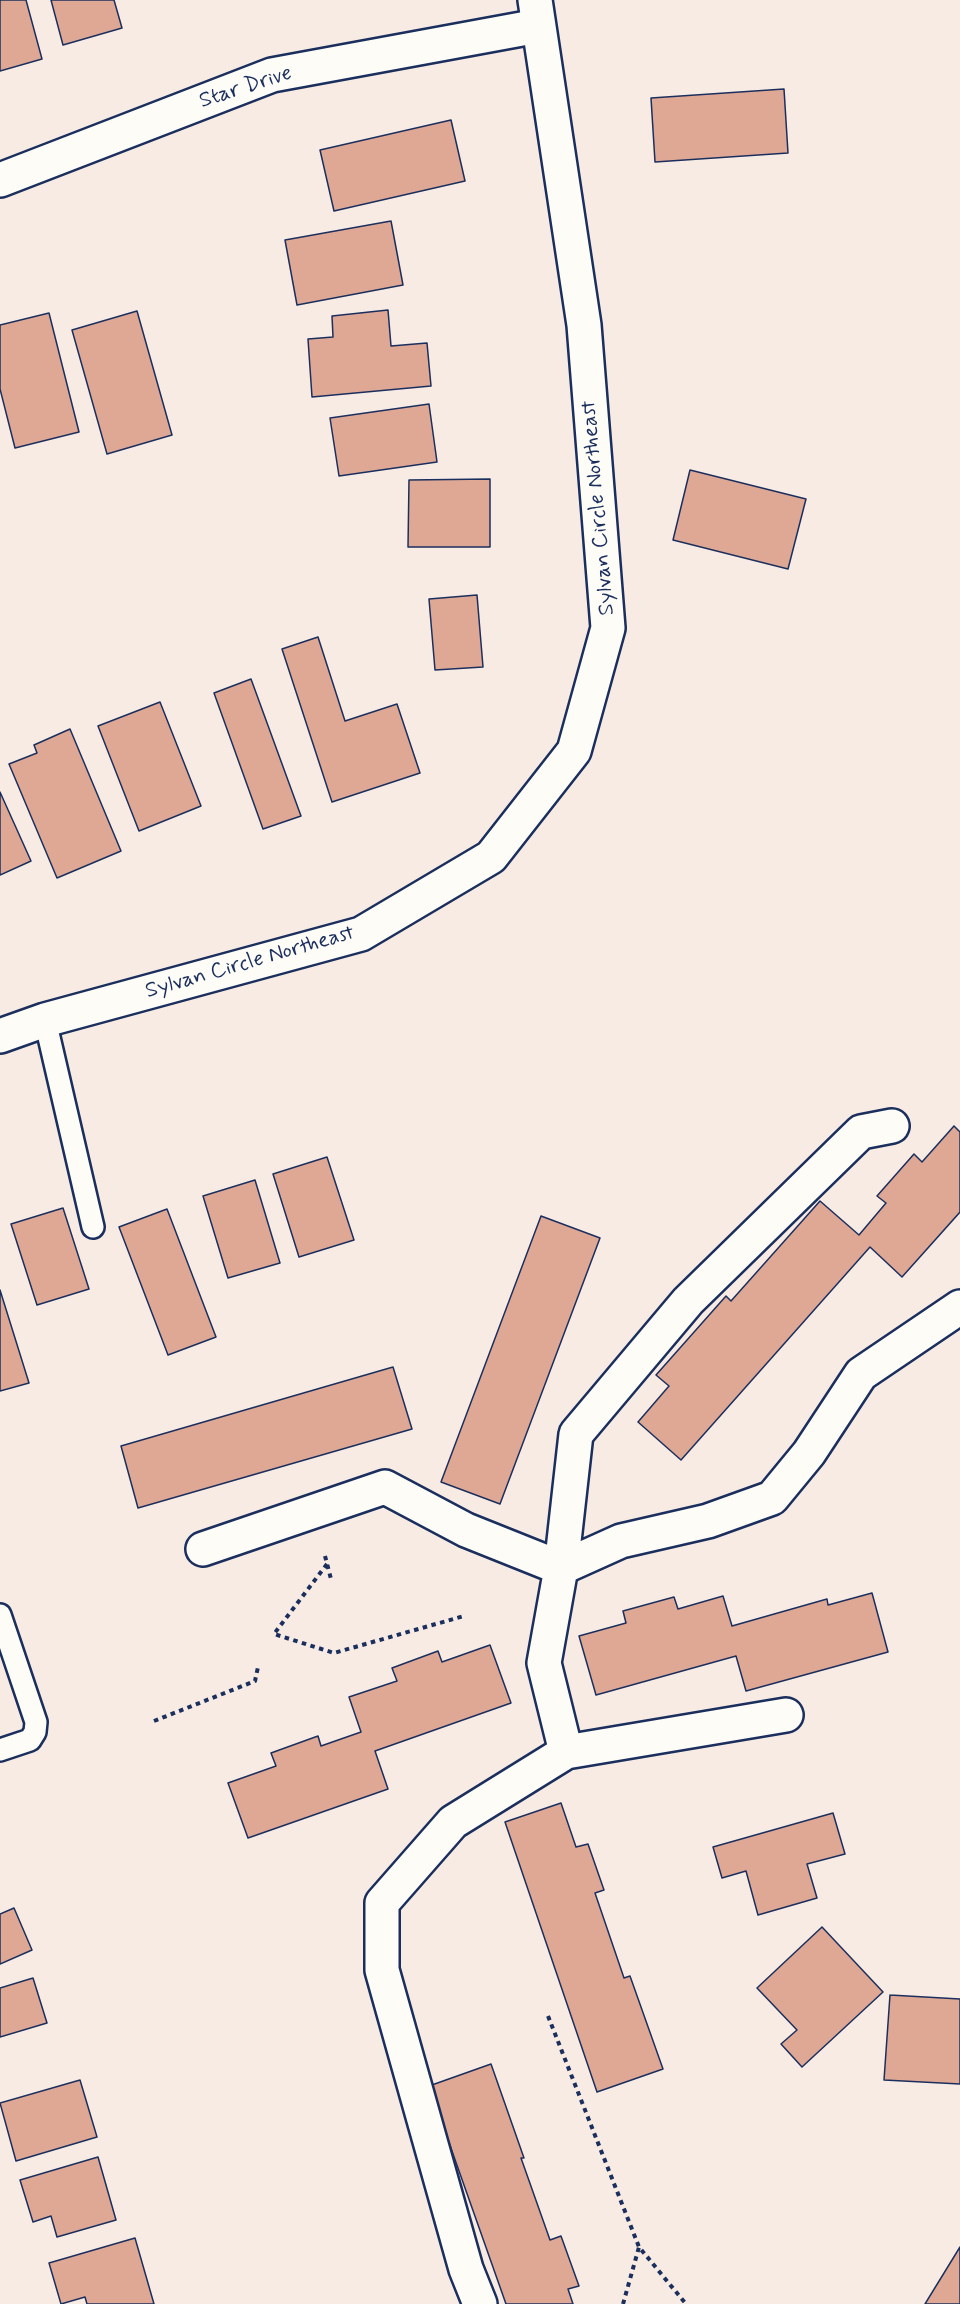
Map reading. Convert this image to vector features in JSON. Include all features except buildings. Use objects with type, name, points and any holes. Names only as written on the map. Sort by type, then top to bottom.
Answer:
[{"type":"street","name":"Star Drive","points":[[0,180],[272,75],[537,13]]},
{"type":"street","name":"Sylvan Circle Northeast","points":[[0,1035],[45,1020],[361,934],[491,857],[574,751],[608,628],[584,325],[537,13]]},
{"type":"street","points":[[566,1752],[544,1663],[561,1568],[576,1434],[688,1301],[828,1164],[861,1132],[892,1126]]},
{"type":"street","points":[[203,1549],[385,1487],[466,1530],[561,1568],[621,1542],[708,1521],[772,1498],[809,1453],[861,1374],[960,1307]]},
{"type":"street","points":[[480,2304],[466,2269],[382,1970],[382,1903],[453,1822],[566,1752],[786,1715]]},
{"type":"lane","points":[[45,1020],[93,1227]]},
{"type":"lane","points":[[0,1615],[36,1722],[35,1732],[30,1740],[0,1750]]},
{"type":"path","points":[[325,1556],[331,1579]]},
{"type":"path","points":[[327,1564],[274,1634],[334,1653],[465,1616]]},
{"type":"path","points":[[154,1721],[255,1681],[258,1667]]},
{"type":"path","points":[[548,2016],[639,2247],[686,2304]]},
{"type":"path","points":[[623,2304],[639,2247]]}]
